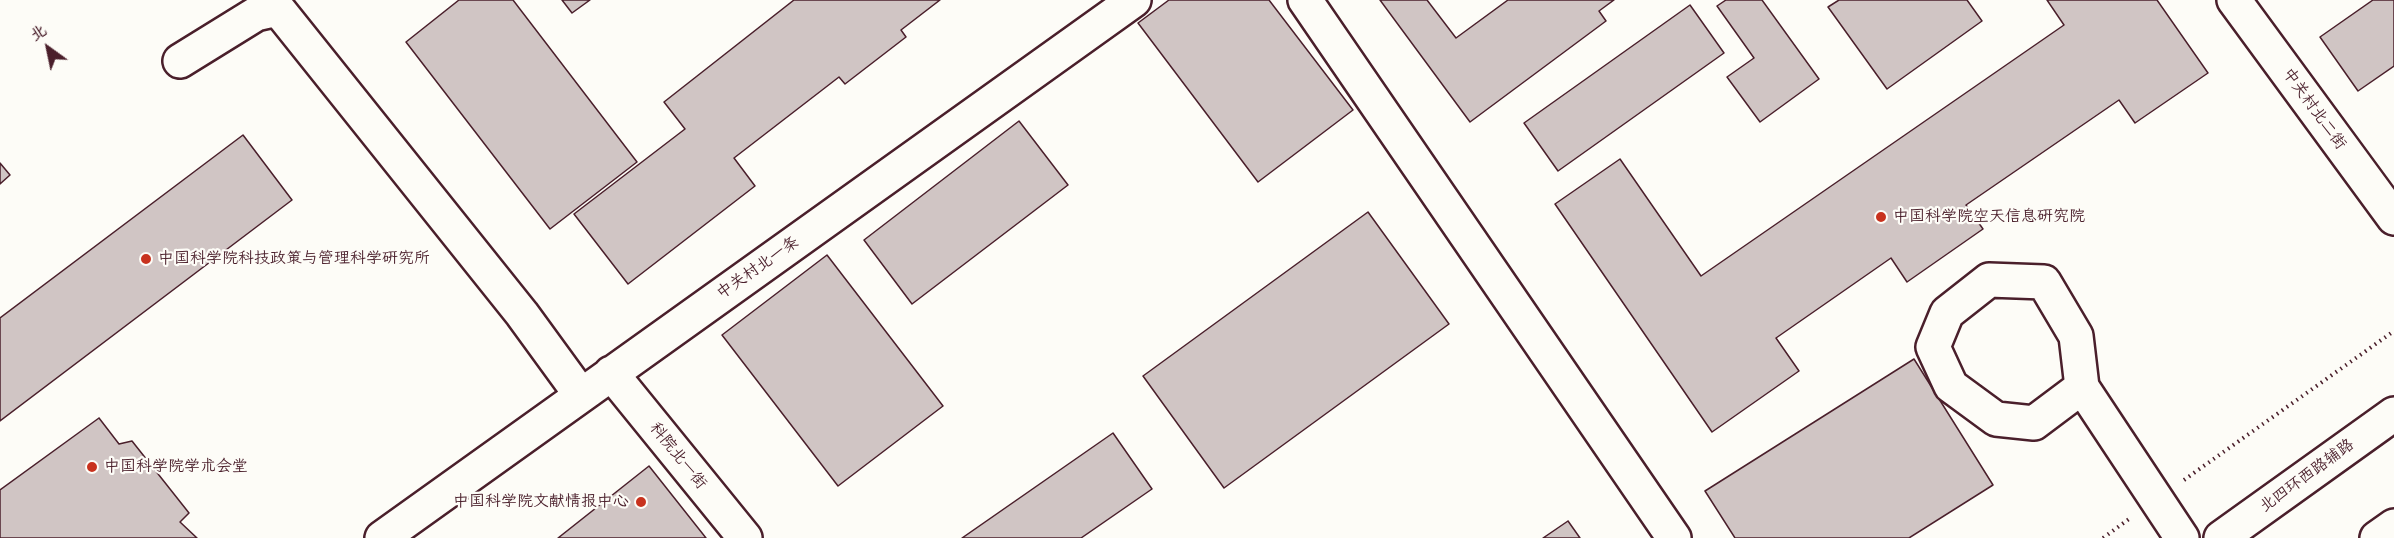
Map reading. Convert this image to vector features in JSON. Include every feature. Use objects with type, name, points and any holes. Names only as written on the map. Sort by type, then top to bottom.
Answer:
[{"type":"main road","name":"中关村北一条","points":[[382,538],[1134,0]]},
{"type":"main road","points":[[1305,0],[1674,538]]},
{"type":"main road","name":"中关村北二街","points":[[2234,0],[2394,218]]},
{"type":"main road","points":[[180,61],[256,14],[278,9],[522,314],[581,394]]},
{"type":"main road","points":[[2082,387],[2034,423],[1996,419],[1951,386],[1933,347],[1947,313],[1989,280],[2044,282],[2076,336],[2082,387],[2182,538]]},
{"type":"main road","name":"科院北一街","points":[[611,373],[745,538]]},
{"type":"main road","name":"北四环西路辅路","points":[[2221,538],[2394,414]]},
{"type":"main road","points":[[2377,538],[2394,526]]},
{"type":"path","points":[[2103,538],[2394,332]]},
{"type":"building","points":[[459,0],[513,0],[637,162],[550,229],[406,42]]},
{"type":"building","points":[[562,0],[590,0],[572,13]]},
{"type":"building","points":[[794,0],[940,0],[901,30],[906,37],[845,84],[839,77],[734,158],[755,186],[628,284],[574,214],[685,129],[664,102]]},
{"type":"building","points":[[1169,0],[1269,0],[1353,110],[1258,182],[1138,23]]},
{"type":"building","points":[[1380,0],[1427,0],[1456,38],[1508,0],[1614,0],[1599,11],[1606,21],[1470,122]]},
{"type":"building","points":[[1726,0],[1762,0],[1819,79],[1760,122],[1727,77],[1754,58],[1717,6]]},
{"type":"building","points":[[1839,0],[1967,0],[1982,21],[1887,89],[1828,7]]},
{"type":"building","name":"中国科学院空天信息研究院","points":[[2047,0],[2157,0],[2208,73],[2135,123],[2119,100],[1966,205],[1983,229],[1907,282],[1891,258],[1776,338],[1799,371],[1712,432],[1555,204],[1620,159],[1701,276],[2064,25]]},
{"type":"building","points":[[2373,0],[2394,0],[2394,66],[2358,91],[2320,37]]},
{"type":"building","points":[[1690,5],[1724,53],[1558,171],[1524,123]]},
{"type":"building","points":[[1019,121],[1068,185],[912,304],[864,240]]},
{"type":"building","name":"中国科学院科技政策与管理科学研究所","points":[[243,135],[292,200],[0,421],[0,318]]},
{"type":"building","points":[[0,163],[10,175],[0,184]]},
{"type":"building","points":[[1368,212],[1449,324],[1224,488],[1143,376]]},
{"type":"building","points":[[827,255],[943,406],[838,486],[722,335]]},
{"type":"building","points":[[1914,359],[1993,485],[1909,538],[1735,538],[1705,491]]},
{"type":"building","name":"中国科学院学术会堂","points":[[99,418],[119,444],[132,441],[189,513],[180,522],[197,538],[0,538],[0,490]]},
{"type":"building","points":[[1113,433],[1152,489],[1081,538],[962,538]]},
{"type":"building","name":"中国科学院文献情报中心","points":[[649,466],[706,538],[558,538]]},
{"type":"building","points":[[1568,521],[1580,538],[1543,538]]},
{"type":"place","name":"中国科学院空天信息研究院","points":[[1881,217]]},
{"type":"place","name":"中国科学院科技政策与管理科学研究所","points":[[146,259]]},
{"type":"place","name":"中国科学院学术会堂","points":[[92,467]]},
{"type":"place","name":"中国科学院文献情报中心","points":[[641,502]]}]
